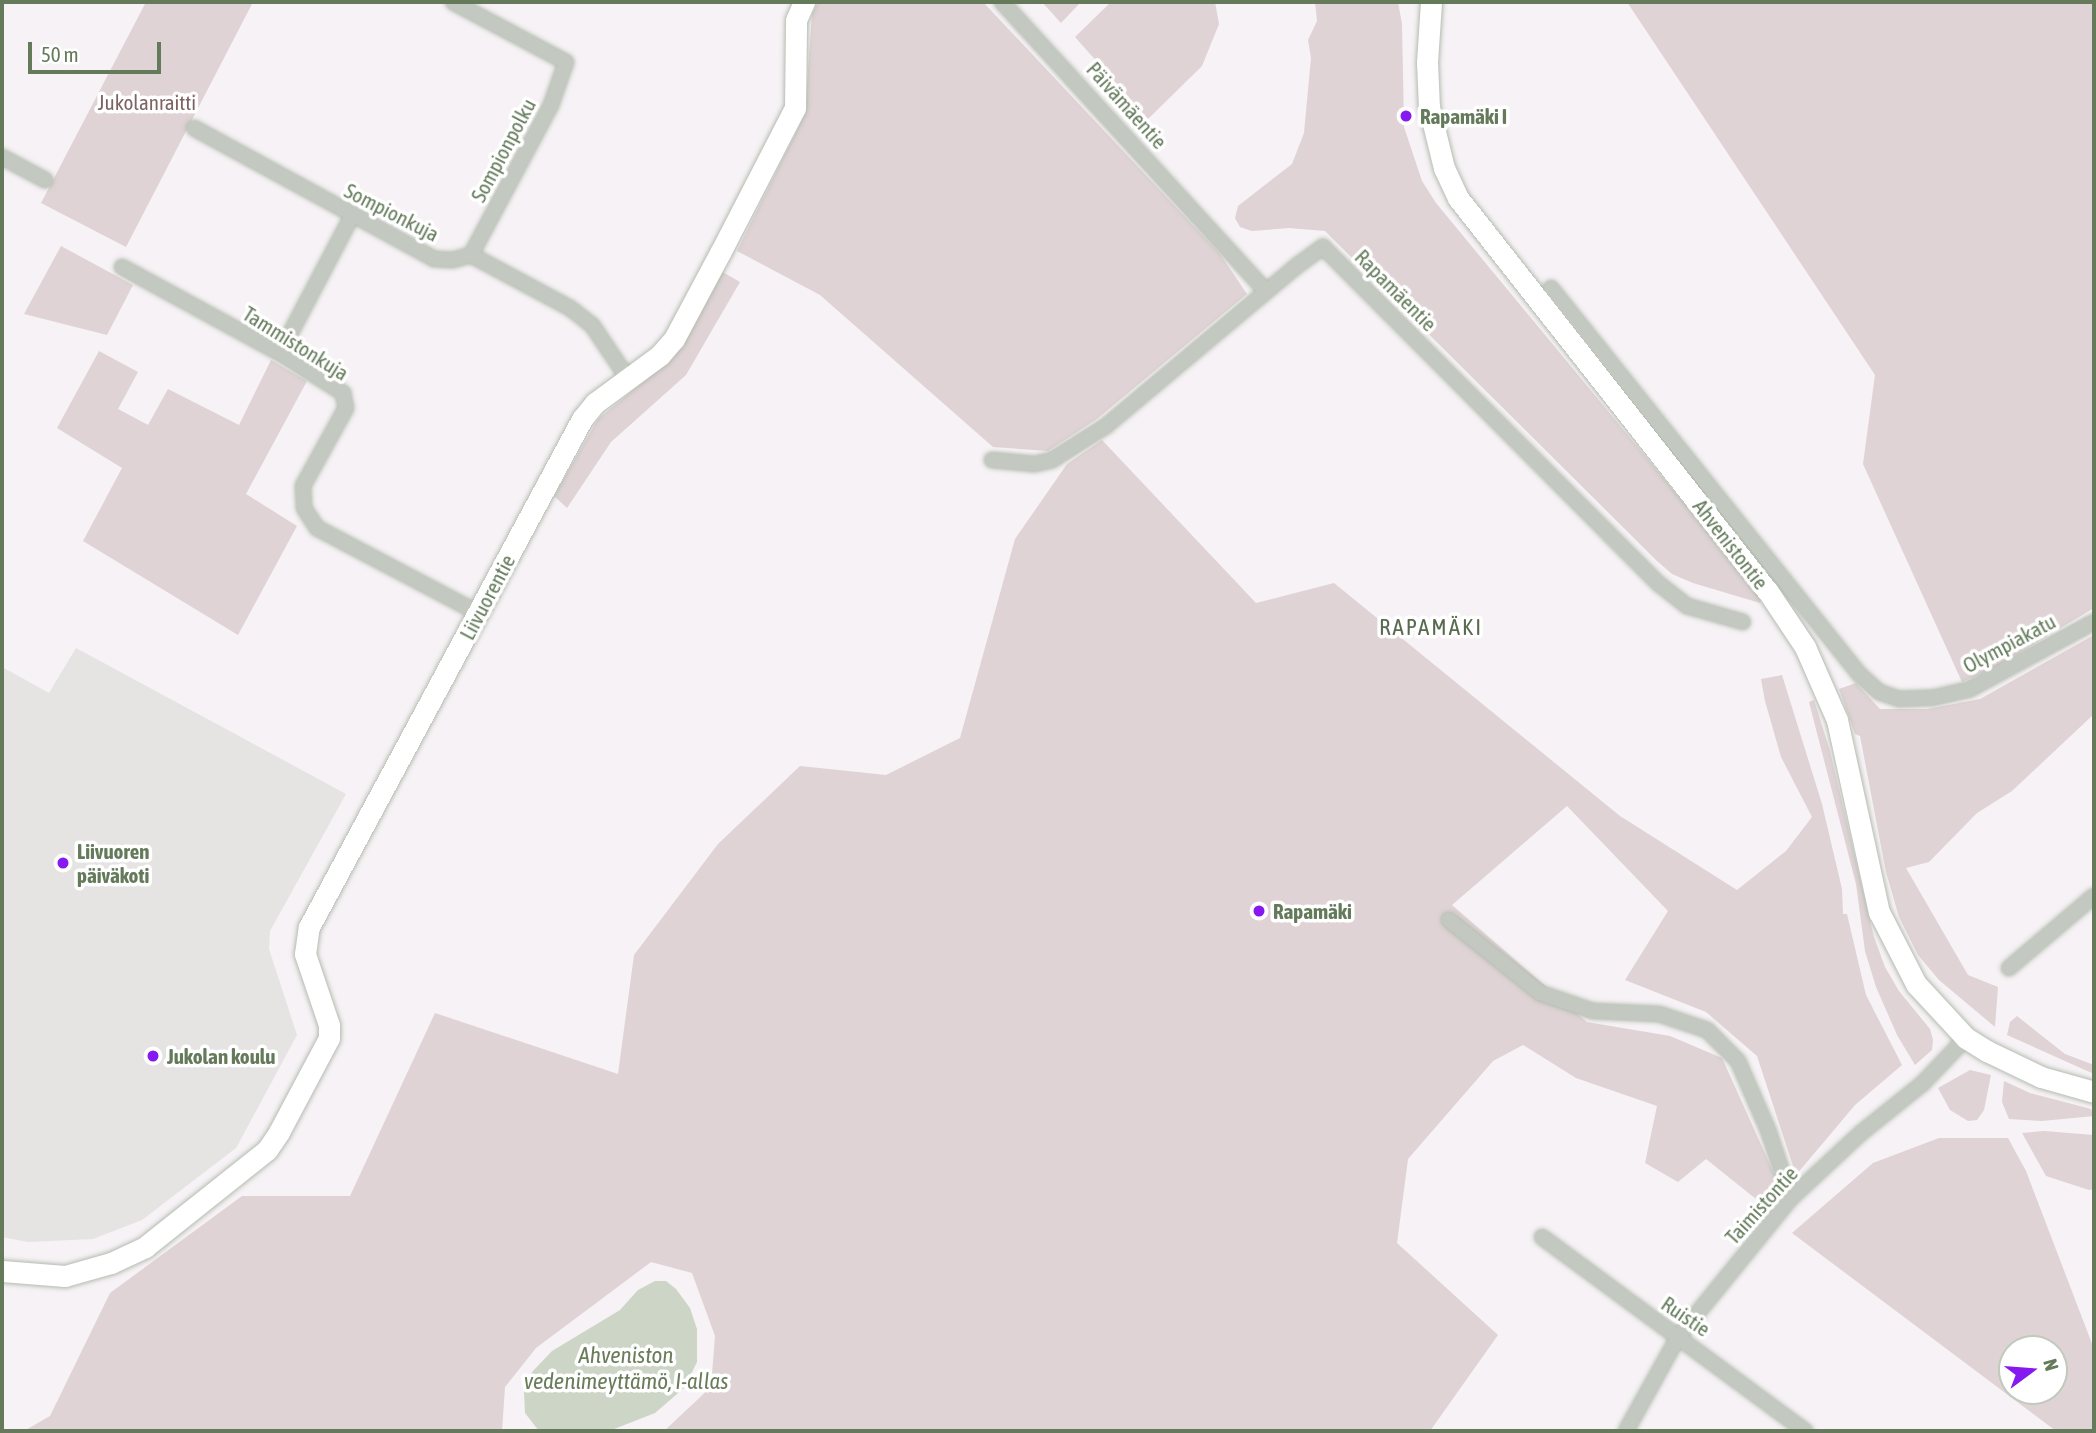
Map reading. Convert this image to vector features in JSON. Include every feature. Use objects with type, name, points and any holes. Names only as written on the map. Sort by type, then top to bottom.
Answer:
[{"type":"street","name":"Sompionpolku","points":[[453,2],[566,62],[551,105],[471,255]]},
{"type":"street","name":"Liivuorentie","points":[[2,1271],[65,1276],[111,1264],[145,1247],[267,1150],[329,1038],[329,1025],[305,954],[309,927],[582,419],[596,403],[627,377],[660,355],[674,339],[792,117],[797,97],[796,20],[804,2]]},
{"type":"street","name":"Päivämäentie","points":[[1002,2],[1266,291]]},
{"type":"street","name":"Ahvenistontie","points":[[1431,2],[1427,62],[1429,107],[1444,168],[1458,198],[1767,590],[1805,647],[1837,720],[1879,912],[1916,984],[1966,1038],[2041,1077],[2094,1092]]},
{"type":"street","name":"Sompionkuja","points":[[194,128],[434,259],[453,260],[471,255]]},
{"type":"street","points":[[2,157],[45,180]]},
{"type":"street","points":[[280,353],[352,216]]},
{"type":"street","name":"Rapamäentie","points":[[992,460],[1035,464],[1052,460],[1106,426],[1266,291],[1324,247],[1659,584],[1687,606],[1743,622]]},
{"type":"street","points":[[471,255],[570,308],[592,325],[627,377]]},
{"type":"street","name":"Tammistonkuja","points":[[122,267],[280,353],[344,393],[346,408],[303,486],[304,508],[317,528],[478,613]]},
{"type":"street","name":"Olympiakatu","points":[[1551,288],[1859,674],[1879,692],[1899,699],[1932,698],[1970,689],[2094,622]]},
{"type":"street","points":[[2009,968],[2094,896]]},
{"type":"street","points":[[1449,920],[1540,993],[1592,1011],[1659,1014],[1707,1031],[1738,1061],[1768,1130],[1791,1198]]},
{"type":"street","name":"Taimistontie","points":[[1626,1431],[1678,1337],[1791,1198],[1861,1133],[1922,1084],[1966,1038]]},
{"type":"street","name":"Ruistie","points":[[1542,1237],[1805,1431]]},
{"type":"shaded area","points":[[76,648],[346,794],[270,931],[269,949],[297,1035],[236,1148],[142,1220],[93,1239],[28,1242],[2,1237],[2,667],[49,693]]},
{"type":"green space","name":"Jukolanraitti","points":[[146,2],[253,2],[126,247],[41,203]]},
{"type":"green space","points":[[818,2],[983,2],[1220,254],[1247,294],[1097,419],[1048,451],[993,447],[820,295],[737,251],[805,114],[812,14]]},
{"type":"green space","points":[[1042,2],[1081,2],[1061,23]]},
{"type":"green space","points":[[1111,2],[1215,2],[1219,24],[1202,66],[1148,119],[1075,37]]},
{"type":"green space","points":[[1315,2],[1398,2],[1402,24],[1404,127],[1422,181],[1436,203],[1721,548],[1761,600],[1760,603],[1672,574],[1325,231],[1289,228],[1252,231],[1240,227],[1235,218],[1238,206],[1292,164],[1304,133],[1311,58],[1308,40],[1317,21]]},
{"type":"green space","points":[[1627,2],[2094,2],[2094,608],[1994,668],[1962,682],[1863,464],[1875,375]]},
{"type":"green space","points":[[61,246],[133,285],[107,335],[24,314]]},
{"type":"green space","points":[[721,271],[740,282],[686,375],[611,442],[567,508],[554,496],[598,419],[670,360]]},
{"type":"green space","points":[[99,351],[138,372],[118,409],[148,425],[168,389],[239,425],[271,360],[307,381],[246,494],[297,526],[238,635],[83,541],[122,468],[57,428]]},
{"type":"green space","points":[[1102,440],[1256,603],[1334,583],[1620,816],[1737,890],[1786,851],[1812,817],[1781,757],[1765,701],[1761,679],[1782,675],[1822,804],[1842,889],[1843,914],[1847,914],[1866,995],[1902,1065],[1855,1105],[1796,1175],[1757,1056],[1706,1012],[1625,980],[1668,911],[1567,806],[1452,905],[1587,1022],[1670,1036],[1722,1058],[1781,1189],[1766,1207],[1706,1159],[1678,1182],[1645,1163],[1657,1106],[1576,1078],[1523,1045],[1493,1061],[1408,1159],[1397,1243],[1498,1335],[1430,1431],[664,1431],[711,1387],[715,1336],[692,1273],[651,1262],[536,1348],[505,1387],[502,1431],[24,1431],[50,1416],[110,1293],[242,1196],[350,1196],[435,1013],[618,1074],[634,955],[718,844],[800,766],[886,775],[960,738],[1015,539],[1067,464]]},
{"type":"green space","points":[[2094,635],[2094,714],[2012,791],[1977,813],[1929,862],[1906,868],[1968,975],[1998,987],[1995,1027],[1939,980],[1918,955],[1899,917],[1886,872],[1860,736],[1855,734],[1839,689],[1856,683],[1880,709],[1927,709],[1980,699]]},
{"type":"green space","points":[[1814,700],[1830,751],[1874,937],[1885,967],[1899,991],[1930,1029],[1932,1050],[1915,1065],[1897,1035],[1876,987],[1865,951],[1856,884],[1809,702]]},
{"type":"green space","points":[[2017,1016],[2065,1054],[2094,1065],[2094,1074],[2007,1035],[2010,1022]]},
{"type":"green space","points":[[1970,1070],[1991,1075],[1984,1110],[1977,1120],[1968,1121],[1950,1110],[1938,1088]]},
{"type":"green space","points":[[2004,1081],[2030,1093],[2091,1109],[2094,1116],[2042,1121],[2009,1119],[2002,1102]]},
{"type":"green space","points":[[2044,1131],[2094,1135],[2094,1189],[2089,1190],[2046,1176],[2022,1133]]},
{"type":"green space","points":[[1939,1138],[2008,1138],[2026,1171],[2094,1349],[2094,1431],[2056,1431],[2021,1405],[2068,1405],[2068,1335],[1998,1335],[1998,1388],[1792,1233],[1873,1163]]},
{"type":"water","name":"Ahveniston vedenimeyttämö, I-allas","points":[[655,1281],[666,1281],[676,1289],[690,1308],[697,1329],[697,1362],[684,1388],[655,1413],[609,1431],[539,1431],[525,1413],[524,1392],[532,1372],[552,1351],[620,1310],[638,1290]]},
{"type":"place","name":"Rapamäki I","points":[[1406,116]]},
{"type":"place","name":"Liivuoren päiväkoti","points":[[63,863]]},
{"type":"place","name":"Rapamäki","points":[[1259,911]]},
{"type":"place","name":"Jukolan koulu","points":[[153,1056]]},
{"type":"district","name":"RAPAMÄKI","points":[[1431,627]]}]
